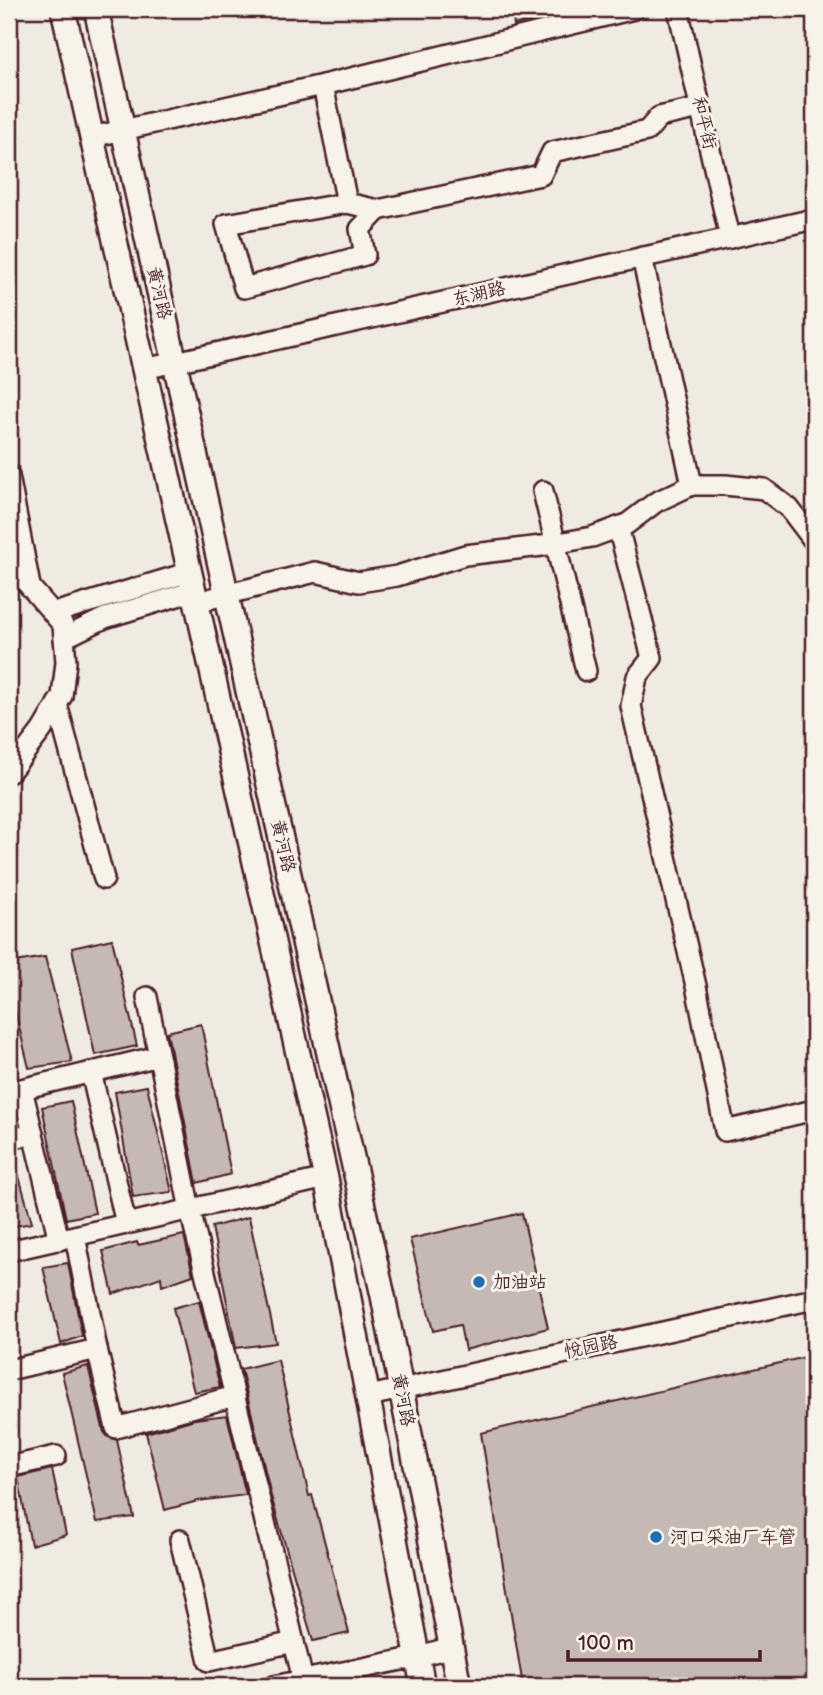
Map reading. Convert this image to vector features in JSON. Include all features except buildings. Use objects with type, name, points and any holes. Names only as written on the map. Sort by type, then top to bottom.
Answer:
[{"type":"main road","name":"黄河路","points":[[64,9],[326,1178],[423,1686]]},
{"type":"main road","name":"黄河路","points":[[96,9],[383,1296],[459,1686]]},
{"type":"street","points":[[92,137],[323,85],[634,9]]},
{"type":"street","name":"和平街","points":[[678,9],[730,238]]},
{"type":"street","points":[[323,85],[347,203]]},
{"type":"street","points":[[378,210],[360,229],[365,255],[244,288],[226,224],[347,203],[378,210],[541,175],[552,152],[647,131],[659,117],[701,108]]},
{"type":"street","name":"东湖路","points":[[144,369],[814,219]]},
{"type":"street","points":[[642,257],[692,485]]},
{"type":"street","points":[[9,476],[30,586]]},
{"type":"street","points":[[54,612],[193,586],[227,595],[315,572],[359,582],[397,576],[465,555],[592,537],[627,524],[656,502],[692,485],[764,489],[789,508],[814,541]]},
{"type":"street","points":[[543,491],[586,671]]},
{"type":"street","points":[[618,527],[652,658],[637,677],[631,706],[696,986],[725,1131],[814,1110]]},
{"type":"street","points":[[9,569],[19,574],[63,625],[66,662],[62,696],[42,730],[9,773]]},
{"type":"street","points":[[64,638],[105,618],[193,586],[221,569]]},
{"type":"street","points":[[57,704],[104,880]]},
{"type":"street","points":[[147,997],[190,1209],[303,1680]]},
{"type":"street","points":[[159,1056],[15,1090],[33,1134],[67,1238],[116,1428],[235,1396]]},
{"type":"street","points":[[91,1072],[126,1224]]},
{"type":"street","points":[[9,1139],[33,1134]]},
{"type":"street","points":[[9,1251],[326,1178]]},
{"type":"street","name":"悦园路","points":[[369,1396],[814,1299]]},
{"type":"street","points":[[9,1370],[97,1349]]},
{"type":"street","points":[[9,1467],[56,1456]]},
{"type":"street","points":[[180,1540],[209,1661],[294,1642]]},
{"type":"street","points":[[274,1686],[417,1657],[451,1647]]},
{"type":"shaded area","points":[[511,9],[589,9],[514,25]]},
{"type":"place","name":"加油站","points":[[479,1282]]},
{"type":"place","name":"河口采油厂车管","points":[[656,1537]]}]
